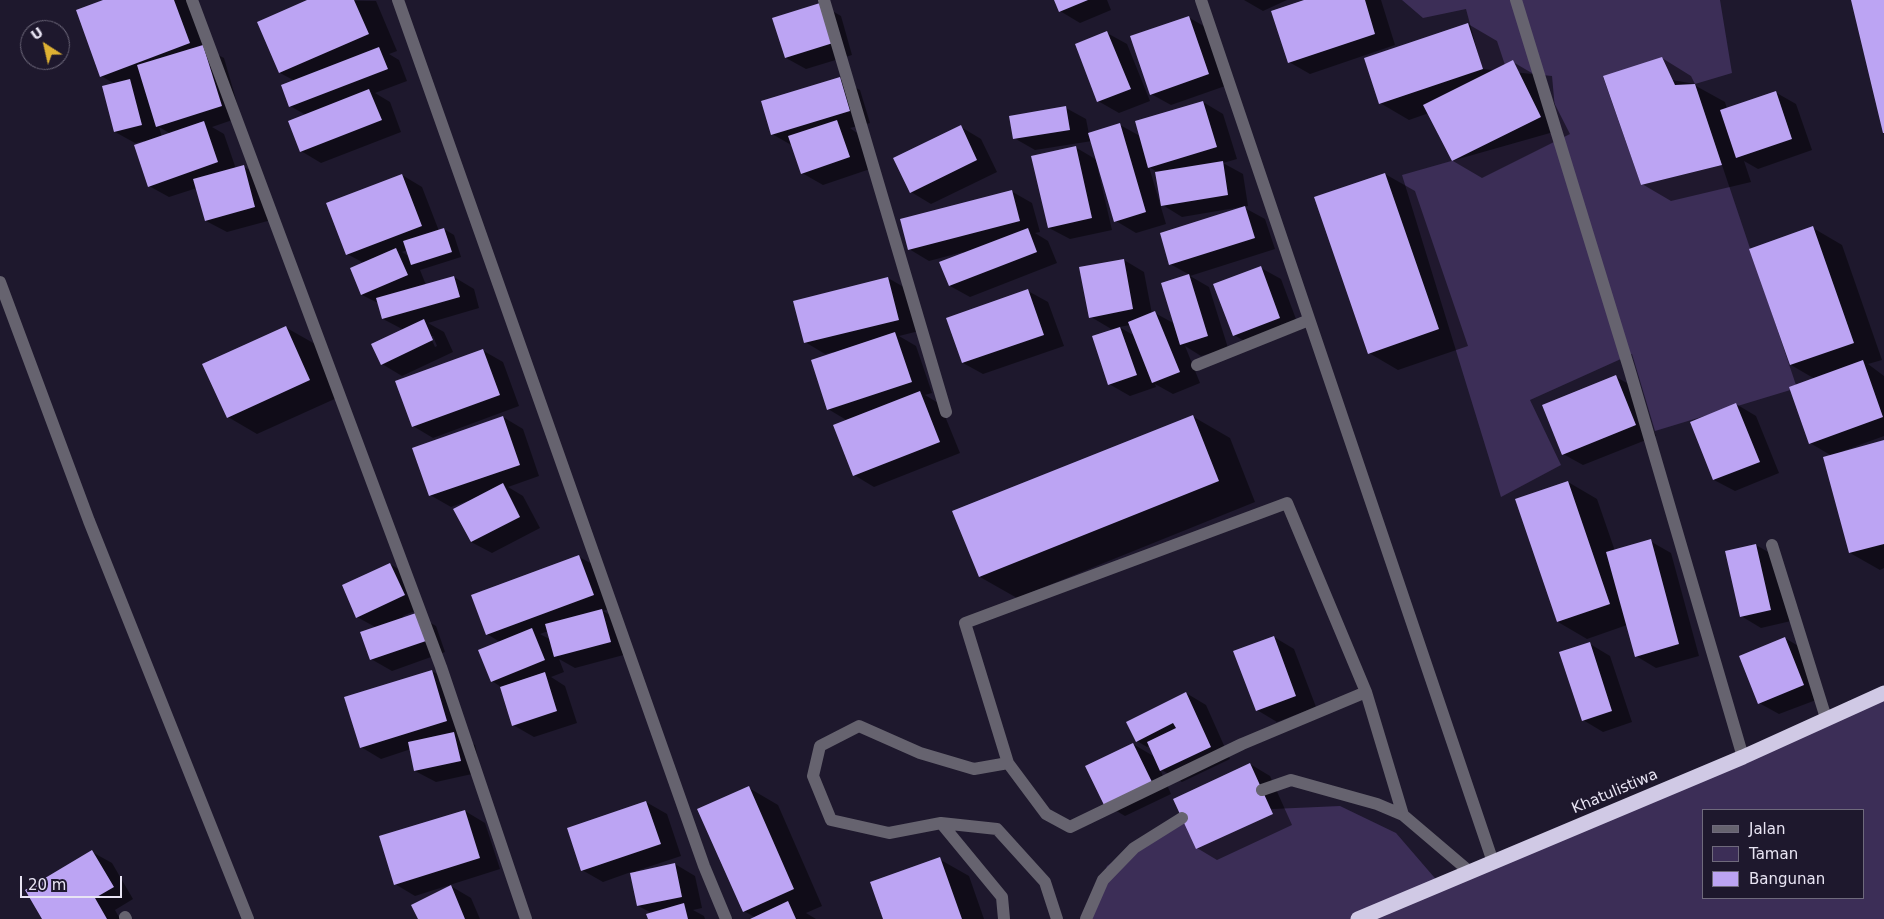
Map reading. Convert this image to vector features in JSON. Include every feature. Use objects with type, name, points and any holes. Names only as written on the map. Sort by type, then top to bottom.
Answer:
[{"type":"highway","name":"Khatulistiwa","points":[[1358,919],[1742,757],[1884,693]]},
{"type":"street","points":[[192,0],[441,667],[526,919]]},
{"type":"street","points":[[398,0],[531,379],[726,919]]},
{"type":"street","points":[[824,0],[946,412]]},
{"type":"street","points":[[1201,0],[1493,862]]},
{"type":"street","points":[[1516,0],[1629,368],[1742,757]]},
{"type":"street","points":[[0,282],[89,521],[248,919]]},
{"type":"street","points":[[1197,366],[1309,320]]},
{"type":"street","points":[[1366,692],[1242,744],[1070,827],[1046,814],[1008,763],[965,623],[1287,503],[1366,692],[1403,815]]},
{"type":"street","points":[[1772,545],[1826,718]]},
{"type":"street","points":[[1008,763],[974,770],[920,753],[859,726],[820,746],[813,776],[831,820],[889,833],[941,823],[997,829],[1045,882],[1057,919]]},
{"type":"street","points":[[1262,790],[1291,780],[1322,787],[1403,815],[1470,872]]},
{"type":"street","points":[[1086,919],[1103,880],[1134,848],[1182,818]]},
{"type":"street","points":[[941,823],[1002,897],[1004,919]]},
{"type":"green space","points":[[1402,0],[1720,0],[1732,73],[1695,84],[1672,80],[1603,77],[1641,185],[1722,165],[1797,388],[1655,431],[1632,354],[1530,400],[1561,465],[1501,497],[1402,175],[1557,131],[1552,76],[1482,69],[1466,9],[1423,18]]},
{"type":"green space","points":[[1884,690],[1884,919],[1088,919],[1107,866],[1182,813],[1340,806],[1396,833],[1440,884]]},
{"type":"building","points":[[103,0],[174,0],[190,43],[100,77],[76,10]]},
{"type":"building","points":[[307,0],[354,0],[369,34],[279,73],[257,22]]},
{"type":"building","points":[[1054,0],[1088,0],[1059,12]]},
{"type":"building","points":[[1304,0],[1365,0],[1375,34],[1288,63],[1271,11]]},
{"type":"building","points":[[1851,0],[1884,0],[1884,133],[1883,133]]},
{"type":"building","points":[[820,3],[833,43],[785,58],[772,18]]},
{"type":"building","points":[[1189,16],[1209,74],[1150,95],[1130,36]]},
{"type":"building","points":[[1468,23],[1483,69],[1379,104],[1364,58]]},
{"type":"building","points":[[1107,31],[1131,89],[1097,102],[1075,44]]},
{"type":"building","points":[[203,45],[222,106],[156,127],[137,65]]},
{"type":"building","points":[[379,47],[388,69],[289,107],[281,85]]},
{"type":"building","points":[[1662,57],[1675,85],[1695,84],[1722,165],[1641,185],[1603,76]]},
{"type":"building","points":[[1513,60],[1541,117],[1452,161],[1423,105]]},
{"type":"building","points":[[840,77],[850,111],[771,135],[761,101]]},
{"type":"building","points":[[130,79],[142,125],[114,132],[102,86]]},
{"type":"building","points":[[369,89],[382,120],[300,152],[288,121]]},
{"type":"building","points":[[1776,91],[1792,139],[1736,158],[1720,110]]},
{"type":"building","points":[[1203,101],[1217,147],[1148,168],[1135,121]]},
{"type":"building","points":[[1066,106],[1070,130],[1013,139],[1009,116]]},
{"type":"building","points":[[837,120],[850,157],[801,174],[788,136]]},
{"type":"building","points":[[204,121],[218,162],[148,187],[134,145]]},
{"type":"building","points":[[1120,123],[1146,212],[1114,222],[1088,133]]},
{"type":"building","points":[[961,125],[977,160],[910,193],[893,158]]},
{"type":"building","points":[[1076,146],[1092,218],[1048,228],[1031,156]]},
{"type":"building","points":[[1223,161],[1228,195],[1161,206],[1155,172]]},
{"type":"building","points":[[244,165],[255,207],[205,221],[193,179]]},
{"type":"building","points":[[1385,173],[1439,329],[1368,354],[1314,197]]},
{"type":"building","points":[[402,174],[422,226],[346,255],[326,203]]},
{"type":"building","points":[[1012,190],[1020,221],[908,250],[900,219]]},
{"type":"building","points":[[1245,206],[1255,238],[1169,265],[1160,233]]},
{"type":"building","points":[[1813,226],[1854,343],[1790,365],[1749,249]]},
{"type":"building","points":[[444,228],[452,252],[411,265],[403,241]]},
{"type":"building","points":[[1028,228],[1037,252],[949,286],[939,262]]},
{"type":"building","points":[[396,248],[408,275],[361,295],[350,268]]},
{"type":"building","points":[[1124,259],[1133,309],[1089,318],[1079,267]]},
{"type":"building","points":[[1261,266],[1280,318],[1233,336],[1213,284]]},
{"type":"building","points":[[1189,274],[1208,336],[1180,345],[1161,283]]},
{"type":"building","points":[[454,276],[460,297],[382,319],[376,298]]},
{"type":"building","points":[[888,277],[899,320],[804,343],[793,301]]},
{"type":"building","points":[[1028,289],[1044,335],[962,363],[946,318]]},
{"type":"building","points":[[1155,311],[1180,372],[1152,383],[1128,322]]},
{"type":"building","points":[[424,319],[433,340],[381,365],[371,344]]},
{"type":"building","points":[[286,326],[310,380],[227,418],[202,364]]},
{"type":"building","points":[[1120,327],[1137,375],[1108,385],[1092,336]]},
{"type":"building","points":[[895,332],[912,382],[827,410],[811,360]]},
{"type":"building","points":[[483,349],[500,395],[412,427],[395,381]]},
{"type":"building","points":[[1863,360],[1883,417],[1809,444],[1789,387]]},
{"type":"building","points":[[1616,375],[1636,425],[1562,455],[1542,405]]},
{"type":"building","points":[[920,391],[940,442],[853,476],[833,425]]},
{"type":"building","points":[[1736,403],[1760,462],[1713,480],[1690,422]]},
{"type":"building","points":[[1193,415],[1219,481],[979,577],[952,511]]},
{"type":"building","points":[[503,416],[520,465],[429,496],[412,448]]},
{"type":"building","points":[[1884,440],[1884,544],[1849,553],[1823,457]]},
{"type":"building","points":[[1568,481],[1610,604],[1557,622],[1515,499]]},
{"type":"building","points":[[503,483],[520,517],[471,542],[453,509]]},
{"type":"building","points":[[1651,539],[1679,644],[1635,657],[1606,552]]},
{"type":"building","points":[[1756,544],[1771,610],[1740,617],[1725,551]]},
{"type":"building","points":[[579,555],[594,595],[486,635],[471,595]]},
{"type":"building","points":[[390,563],[405,595],[356,618],[342,585]]},
{"type":"building","points":[[602,609],[611,642],[554,657],[545,624]]},
{"type":"building","points":[[416,613],[426,641],[370,660],[360,632]]},
{"type":"building","points":[[532,628],[545,660],[491,682],[478,650]]},
{"type":"building","points":[[1274,636],[1296,696],[1256,711],[1233,651]]},
{"type":"building","points":[[1785,637],[1804,685],[1758,704],[1739,656]]},
{"type":"building","points":[[1590,642],[1612,711],[1582,721],[1559,652]]},
{"type":"building","points":[[432,670],[447,721],[360,748],[344,697]]},
{"type":"building","points":[[545,672],[557,711],[512,726],[500,687]]},
{"type":"building","points":[[1186,692],[1211,747],[1160,771],[1147,742],[1176,728],[1173,723],[1136,742],[1126,722]]},
{"type":"building","points":[[454,732],[461,761],[414,771],[408,742]]},
{"type":"building","points":[[1133,743],[1152,782],[1104,805],[1085,766]]},
{"type":"building","points":[[1250,763],[1273,814],[1196,849],[1173,799]]},
{"type":"building","points":[[749,786],[794,889],[743,912],[697,809]]},
{"type":"building","points":[[646,801],[661,844],[581,871],[567,828]]},
{"type":"building","points":[[465,810],[480,858],[394,885],[379,836]]},
{"type":"building","points":[[92,850],[114,887],[95,898],[107,919],[42,919],[25,890]]},
{"type":"building","points":[[940,857],[962,919],[883,919],[870,882]]},
{"type":"building","points":[[675,863],[682,897],[637,906],[630,873]]},
{"type":"building","points":[[451,885],[465,919],[418,919],[411,905]]},
{"type":"building","points":[[788,901],[796,919],[750,919]]},
{"type":"building","points":[[684,903],[688,919],[648,919],[646,914]]}]
